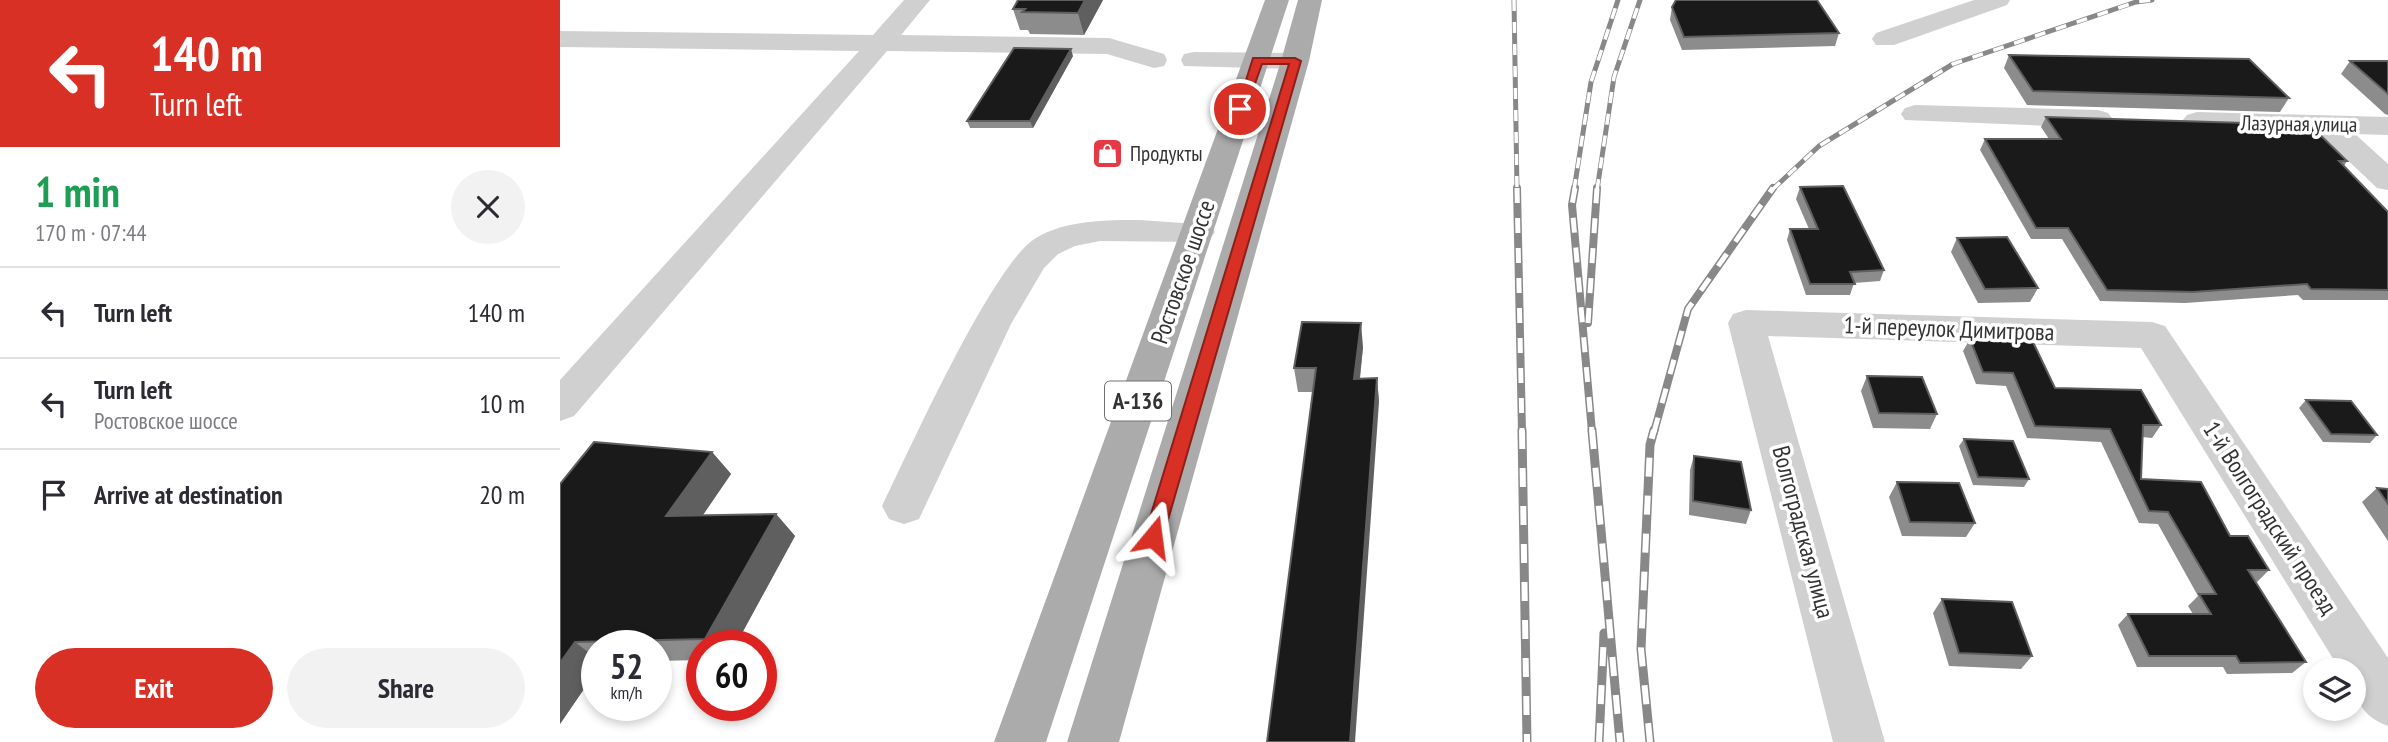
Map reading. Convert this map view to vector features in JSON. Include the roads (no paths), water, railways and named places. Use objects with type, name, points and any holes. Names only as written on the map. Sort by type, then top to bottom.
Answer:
[{"type":"main road","name":"Ростовское шоссе","points":[[1094,742],[1276,61],[1277,0]]},
{"type":"main road","name":"Ростовское шоссе","points":[[1020,742],[1198,232],[1276,61],[1310,0]]},
{"type":"street","points":[[560,406],[918,0]]},
{"type":"street","points":[[1885,38],[1998,0]]},
{"type":"street","points":[[560,39],[1109,46],[1154,60]]},
{"type":"street","points":[[1194,60],[1276,61]]},
{"type":"street","points":[[1915,114],[2122,119]]},
{"type":"street","name":"Лазурная улица","points":[[2163,120],[2388,126]]},
{"type":"street","points":[[2328,125],[2388,181]]},
{"type":"street","points":[[904,506],[1013,286],[1044,246],[1087,232],[1198,232]]},
{"type":"street","name":"1-й переулок Димитрова","points":[[1746,323],[2152,335]]},
{"type":"street","name":"Волгоградская улица","points":[[1746,323],[1859,742]]},
{"type":"street","name":"1-й Волгоградский проезд","points":[[2152,335],[2388,702]]},
{"type":"railway","points":[[1514,0],[1517,190]]},
{"type":"railway","points":[[1574,190],[1591,82],[1618,0]]},
{"type":"railway","points":[[1597,190],[1614,77],[1640,0]]},
{"type":"railway","points":[[1772,190],[1819,146],[1953,64],[2136,2],[2152,0]]},
{"type":"railway","points":[[1517,188],[1522,432]]},
{"type":"railway","points":[[1575,188],[1572,205],[1592,432]]},
{"type":"railway","points":[[1588,323],[1597,188]]},
{"type":"railway","points":[[1654,432],[1688,309],[1773,188]]},
{"type":"railway","points":[[1522,430],[1527,742]]},
{"type":"railway","points":[[1592,430],[1620,742]]},
{"type":"railway","points":[[1650,742],[1641,649],[1650,445],[1654,430]]},
{"type":"railway","points":[[1599,742],[1604,633]]},
{"type":"place","name":"Продукты","points":[[1107,154]]}]
